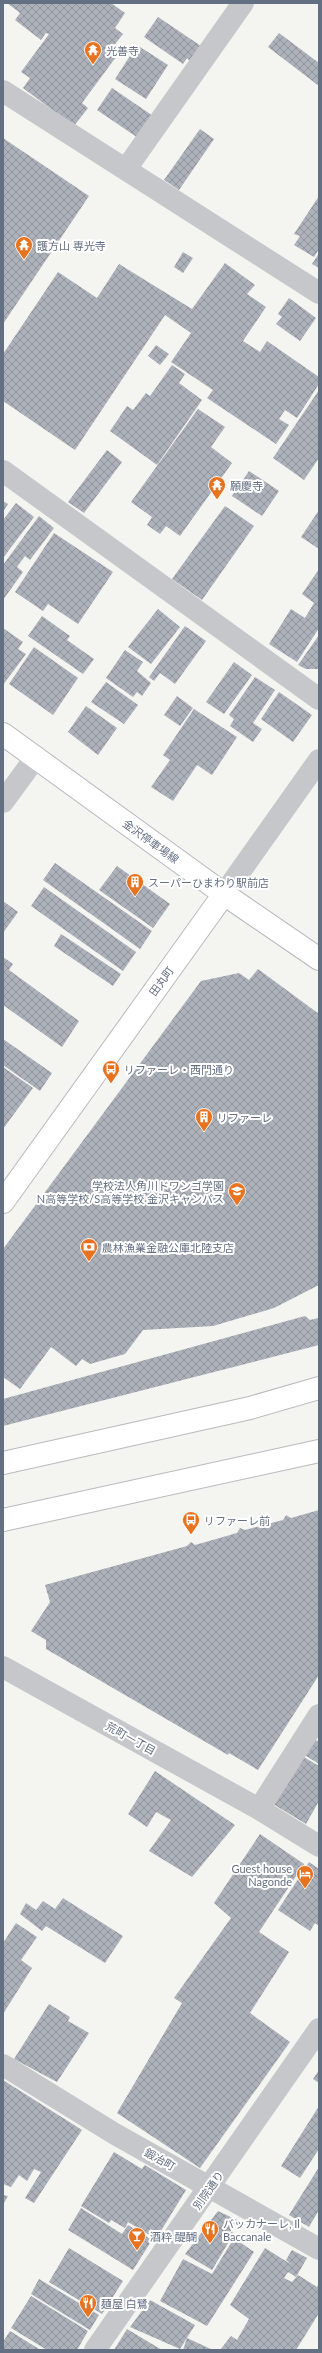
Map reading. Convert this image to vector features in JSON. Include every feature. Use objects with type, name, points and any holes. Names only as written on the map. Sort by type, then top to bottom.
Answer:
[{"type":"street","points":[[126,169],[243,3]]},
{"type":"street","points":[[3,91],[319,293]]},
{"type":"street","points":[[3,472],[319,699]]},
{"type":"street","name":"金沢停車場線","points":[[3,734],[224,894],[319,959]]},
{"type":"street","points":[[3,802],[36,757]]},
{"type":"street","name":"田丸町","points":[[3,1202],[319,760]]},
{"type":"street","points":[[3,1463],[250,1408],[319,1388]]},
{"type":"street","points":[[3,1520],[319,1451]]},
{"type":"street","name":"荒町一丁目","points":[[3,1667],[259,1809],[319,1846]]},
{"type":"street","points":[[259,1809],[319,1715]]},
{"type":"street","name":"別院通り","points":[[95,2350],[319,2029]]},
{"type":"street","name":"鍛冶町","points":[[3,2065],[115,2134],[319,2249]]},
{"type":"building","name":"光善寺","points":[[7,3],[111,3],[125,13],[115,28],[123,34],[109,52],[116,57],[82,103],[88,108],[74,126],[23,88],[30,78],[21,72],[49,34],[46,33],[41,40],[15,20],[20,13]]},
{"type":"building","points":[[158,17],[201,46],[191,62],[187,58],[183,64],[144,37]]},
{"type":"building","points":[[279,33],[319,63],[319,86],[268,47]]},
{"type":"building","points":[[137,45],[168,65],[146,99],[115,79]]},
{"type":"building","points":[[112,88],[159,120],[144,142],[97,110]]},
{"type":"building","points":[[200,129],[214,139],[179,190],[164,180]]},
{"type":"building","name":"護方山 専光寺","points":[[3,138],[89,196],[3,324]]},
{"type":"building","points":[[319,196],[319,249],[314,257],[294,245],[300,236],[294,234]]},
{"type":"building","points":[[183,252],[193,258],[183,273],[174,267]]},
{"type":"building","points":[[319,253],[319,268],[312,264]]},
{"type":"building","points":[[225,263],[255,285],[247,294],[266,307],[243,341],[260,352],[267,341],[319,377],[319,384],[297,418],[285,410],[279,419],[289,425],[276,444],[207,398],[213,390],[171,362],[191,333],[165,315],[75,450],[3,401],[3,354],[58,272],[97,298],[119,264],[192,309]]},
{"type":"building","points":[[289,298],[316,318],[300,341],[276,324],[282,317],[278,314]]},
{"type":"building","points":[[156,345],[169,354],[160,365],[148,356]]},
{"type":"building","points":[[172,365],[185,374],[179,383],[202,400],[157,465],[110,431],[127,406],[133,410],[146,393],[150,396]]},
{"type":"building","points":[[319,390],[319,458],[304,480],[273,458]]},
{"type":"building","points":[[198,409],[225,427],[211,447],[232,463],[180,536],[166,526],[160,534],[147,525],[152,517],[131,502]]},
{"type":"building","points":[[107,450],[122,462],[84,513],[68,502]]},
{"type":"building","points":[[249,471],[279,491],[262,516],[232,496]]},
{"type":"building","points":[[3,501],[8,504],[3,512]]},
{"type":"building","points":[[16,503],[34,517],[3,558],[3,520]]},
{"type":"building","points":[[225,506],[254,526],[202,600],[172,579]]},
{"type":"building","points":[[319,510],[319,549],[301,537]]},
{"type":"building","points":[[39,516],[54,528],[30,560],[25,556],[17,567],[23,572],[3,600],[3,565]]},
{"type":"building","points":[[54,533],[113,572],[78,624],[48,604],[43,611],[15,592]]},
{"type":"building","points":[[319,569],[319,628],[297,662],[269,644],[291,609],[305,618],[314,603],[302,594]]},
{"type":"building","points":[[158,609],[180,627],[151,664],[128,647]]},
{"type":"building","points":[[42,616],[70,636],[67,640],[94,659],[83,674],[28,636]]},
{"type":"building","points":[[185,626],[206,641],[175,684],[160,673],[154,681],[149,677]]},
{"type":"building","points":[[3,628],[23,642],[18,649],[26,654],[3,685]]},
{"type":"building","points":[[319,635],[319,669],[306,669],[298,665]]},
{"type":"building","points":[[34,647],[78,678],[53,715],[9,684]]},
{"type":"building","points":[[125,650],[143,662],[137,671],[151,683],[142,696],[137,692],[133,697],[106,678]]},
{"type":"building","points":[[234,662],[252,675],[224,714],[206,702]]},
{"type":"building","points":[[255,677],[275,690],[253,723],[262,729],[253,742],[230,726],[234,719],[229,715]]},
{"type":"building","points":[[106,682],[138,705],[124,724],[91,702]]},
{"type":"building","points":[[279,692],[312,715],[293,742],[261,719]]},
{"type":"building","points":[[177,696],[193,708],[180,726],[164,715]]},
{"type":"building","points":[[86,706],[117,728],[98,755],[68,732]]},
{"type":"building","points":[[194,709],[237,737],[212,775],[197,765],[173,801],[151,787],[170,760],[163,755]]},
{"type":"building","points":[[55,863],[152,931],[140,949],[43,880]]},
{"type":"building","name":"スーパーひまわり駅前店","points":[[117,866],[170,904],[153,928],[99,890]]},
{"type":"building","points":[[44,887],[136,952],[123,971],[31,906]]},
{"type":"building","points":[[3,901],[18,912],[3,933]]},
{"type":"building","points":[[61,934],[121,974],[113,986],[54,946]]},
{"type":"building","points":[[3,957],[13,964],[9,970],[79,1021],[62,1047],[3,1005]]},
{"type":"building","name":"リファーレ","points":[[258,969],[319,1014],[319,1285],[274,1308],[213,1326],[143,1330],[125,1354],[90,1364],[82,1359],[76,1366],[51,1347],[20,1389],[3,1377],[3,1249],[201,981],[239,973],[249,980]]},
{"type":"building","points":[[3,1039],[52,1073],[40,1091],[3,1065]]},
{"type":"building","points":[[3,1067],[33,1088],[3,1129]]},
{"type":"building","points":[[305,1316],[310,1320],[318,1318],[319,1345],[3,1426],[3,1399]]},
{"type":"building","points":[[319,1510],[319,1675],[258,1770],[229,1753],[228,1755],[46,1649],[46,1640],[31,1631],[50,1602],[45,1585],[187,1546],[191,1542],[195,1545],[237,1533],[240,1528],[245,1530],[283,1520],[286,1515],[291,1518]]},
{"type":"building","points":[[313,1739],[319,1742],[319,1764],[303,1754]]},
{"type":"building","points":[[302,1756],[319,1766],[319,1801],[306,1824],[273,1804]]},
{"type":"building","points":[[155,1771],[235,1825],[192,1877],[149,1851],[171,1820],[156,1812],[147,1827],[128,1814]]},
{"type":"building","points":[[260,1834],[304,1864],[259,1932],[289,1952],[250,2013],[290,2042],[200,2168],[117,2113],[182,2003],[174,1998],[231,1918],[214,1903]]},
{"type":"building","name":"Guest house Nagonde","points":[[309,1862],[319,1869],[319,1926],[315,1923],[310,1931],[278,1910]]},
{"type":"building","points":[[63,1898],[123,1936],[105,1963],[46,1926],[42,1931],[20,1914],[26,1903],[36,1910],[43,1901],[55,1909]]},
{"type":"building","points":[[16,1923],[37,1937],[21,1960],[32,1968],[3,2014],[3,1943]]},
{"type":"building","points":[[49,2004],[70,2017],[68,2021],[89,2033],[57,2082],[14,2059]]},
{"type":"building","points":[[319,2070],[319,2083],[313,2079]]},
{"type":"building","points":[[3,2080],[82,2130],[34,2203],[25,2198],[41,2172],[34,2169],[27,2181],[19,2175],[11,2187],[3,2184]]},
{"type":"building","points":[[319,2106],[319,2149],[300,2178],[281,2166]]},
{"type":"building","points":[[114,2152],[142,2169],[145,2165],[186,2190],[156,2239],[128,2222],[125,2228],[111,2220],[109,2223],[81,2206]]},
{"type":"building","points":[[319,2167],[319,2210],[309,2227],[289,2215]]},
{"type":"building","points":[[3,2195],[8,2196],[3,2205]]},
{"type":"building","points":[[81,2208],[122,2234],[128,2225],[152,2240],[133,2270],[68,2230]]},
{"type":"building","name":"バッカナーレ, Il Baccanale","points":[[218,2211],[237,2220],[230,2232],[234,2233],[212,2270],[185,2254]]},
{"type":"building","points":[[234,2238],[254,2252],[207,2326],[160,2301],[183,2259],[212,2274]]},
{"type":"building","points":[[69,2248],[123,2281],[102,2314],[49,2282]]},
{"type":"building","points":[[265,2248],[292,2265],[286,2260],[292,2250],[307,2258],[296,2277],[288,2272],[284,2278],[292,2282],[298,2275],[317,2287],[319,2283],[319,2313],[296,2350],[220,2350],[231,2336],[237,2340],[249,2319],[230,2305]]},
{"type":"building","points":[[39,2279],[99,2315],[90,2330],[31,2294]]},
{"type":"building","points":[[31,2296],[88,2331],[77,2350],[47,2350],[11,2328]]},
{"type":"building","points":[[150,2300],[195,2325],[180,2349],[130,2327]]},
{"type":"building","points":[[127,2329],[162,2350],[114,2350]]},
{"type":"building","points":[[10,2331],[39,2349],[3,2350],[3,2342]]},
{"type":"building","points":[[187,2338],[213,2350],[183,2350]]},
{"type":"place","name":"光善寺","points":[[93,65]]},
{"type":"place","name":"護方山 専光寺","points":[[24,260]]},
{"type":"place","name":"願慶寺","points":[[217,500]]},
{"type":"place","name":"スーパーひまわり駅前店","points":[[135,897]]},
{"type":"place","name":"リファーレ・西門通り","points":[[111,1084]]},
{"type":"place","name":"リファーレ","points":[[204,1132]]},
{"type":"place","name":"学校法人角川ドワンゴ学園 N高等学校/S高等学校 金沢キャンパス","points":[[237,1206]]},
{"type":"place","name":"農林漁業金融公庫北陸支店","points":[[89,1262]]},
{"type":"place","name":"リファーレ前","points":[[191,1535]]},
{"type":"place","name":"Guest house Nagonde","points":[[305,1889]]},
{"type":"place","name":"バッカナーレ, Il Baccanale","points":[[210,2244]]},
{"type":"place","name":"酒粋 醍醐","points":[[137,2251]]},
{"type":"place","name":"麺屋 白鷺","points":[[88,2318]]}]
